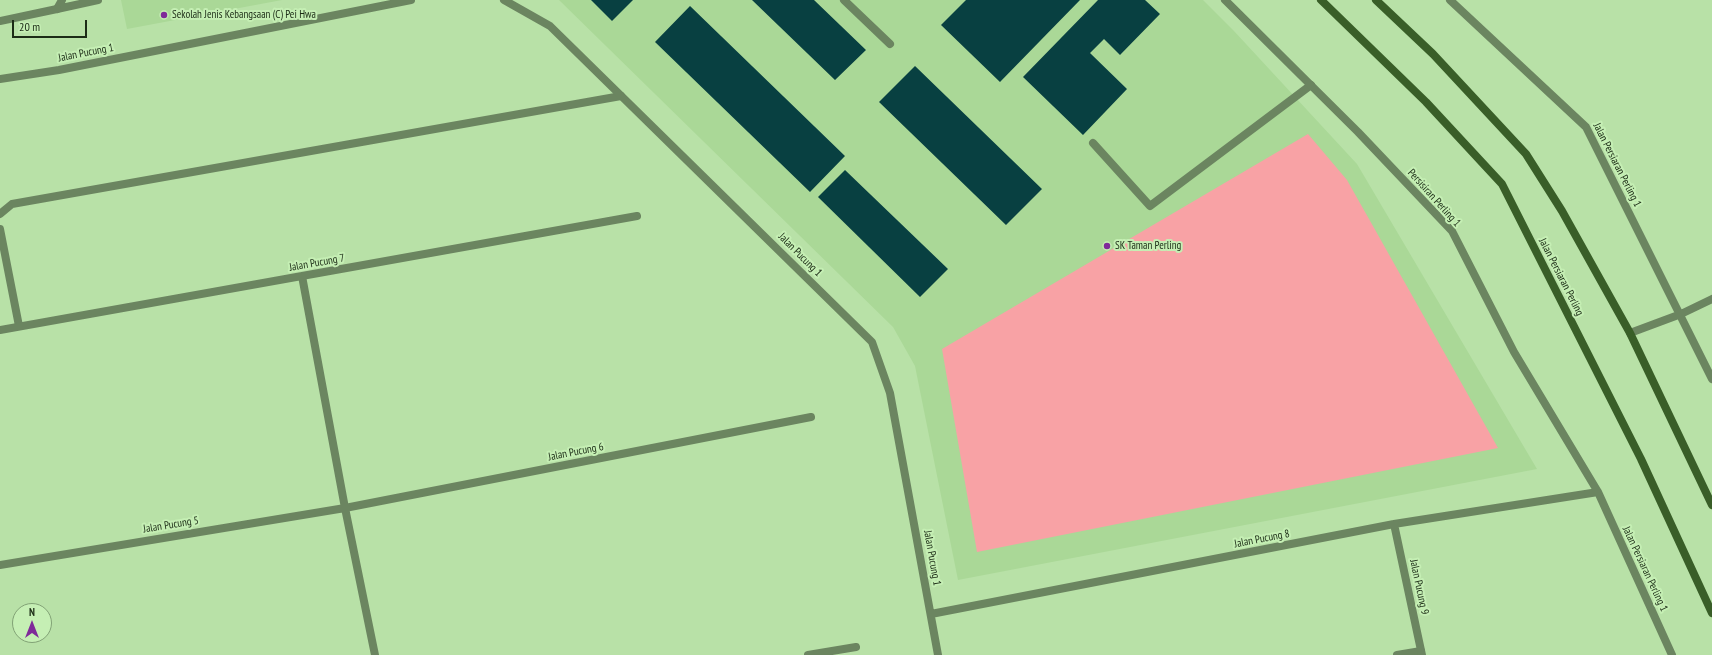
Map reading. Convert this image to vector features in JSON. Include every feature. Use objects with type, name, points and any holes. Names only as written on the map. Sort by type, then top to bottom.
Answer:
[{"type":"main road","name":"Jalan Persiaran Perling","points":[[1321,0],[1426,102],[1502,184],[1642,459],[1712,612]]},
{"type":"main road","points":[[1376,0],[1433,54],[1526,154],[1562,211],[1630,333],[1712,506]]},
{"type":"street","points":[[58,9],[62,0]]},
{"type":"street","points":[[0,21],[98,0]]},
{"type":"street","name":"Jalan Pucung 1","points":[[0,79],[67,68],[411,0]]},
{"type":"street","name":"Jalan Pucung 1","points":[[504,0],[550,26],[872,342],[890,393],[938,655]]},
{"type":"street","points":[[844,0],[890,44]]},
{"type":"street","name":"Persisiran Perling 1","points":[[1225,0],[1358,132],[1452,231],[1514,352],[1598,492]]},
{"type":"street","name":"Jalan Persiaran Perling 1","points":[[1450,0],[1586,127],[1681,314],[1712,379]]},
{"type":"street","points":[[1093,143],[1150,206],[1311,85]]},
{"type":"street","points":[[0,214],[12,204],[621,96]]},
{"type":"street","name":"Jalan Pucung 7","points":[[0,330],[637,216]]},
{"type":"street","points":[[0,229],[19,326]]},
{"type":"street","points":[[302,276],[345,508],[375,655]]},
{"type":"street","points":[[1630,333],[1681,314],[1712,299]]},
{"type":"street","name":"Jalan Pucung 6","points":[[345,508],[811,417]]},
{"type":"street","name":"Jalan Persiaran Perling 1","points":[[1598,492],[1672,655]]},
{"type":"street","name":"Jalan Pucung 8","points":[[931,614],[1394,524],[1598,492]]},
{"type":"street","name":"Jalan Pucung 5","points":[[0,565],[345,508]]},
{"type":"street","name":"Jalan Pucung 9","points":[[1394,524],[1421,653]]},
{"type":"street","points":[[808,655],[856,647]]},
{"type":"street","points":[[1397,655],[1421,653]]},
{"type":"shaded area","name":"Sekolah Jenis Kebangsaan (C) Pei Hwa","points":[[121,0],[282,0],[127,29]]},
{"type":"shaded area","name":"SK Taman Perling","points":[[559,0],[1203,0],[1234,31],[1357,164],[1537,469],[958,580],[915,366],[893,327]]},
{"type":"shaded area","points":[[1308,134],[1347,180],[1498,448],[977,552],[942,349]]},
{"type":"building","points":[[591,0],[633,0],[612,21]]},
{"type":"building","points":[[752,0],[814,0],[866,50],[835,80]]},
{"type":"building","points":[[966,0],[1080,0],[1000,82],[941,25]]},
{"type":"building","points":[[1098,0],[1145,0],[1160,14],[1120,55],[1104,39],[1090,53],[1127,89],[1083,135],[1023,77]]},
{"type":"building","points":[[690,6],[845,156],[810,192],[655,42]]},
{"type":"building","points":[[915,66],[1042,189],[1006,225],[879,102]]},
{"type":"building","points":[[845,170],[948,269],[920,297],[818,197]]},
{"type":"place","name":"Sekolah Jenis Kebangsaan (C) Pei Hwa","points":[[164,15]]},
{"type":"place","name":"SK Taman Perling","points":[[1107,246]]}]
